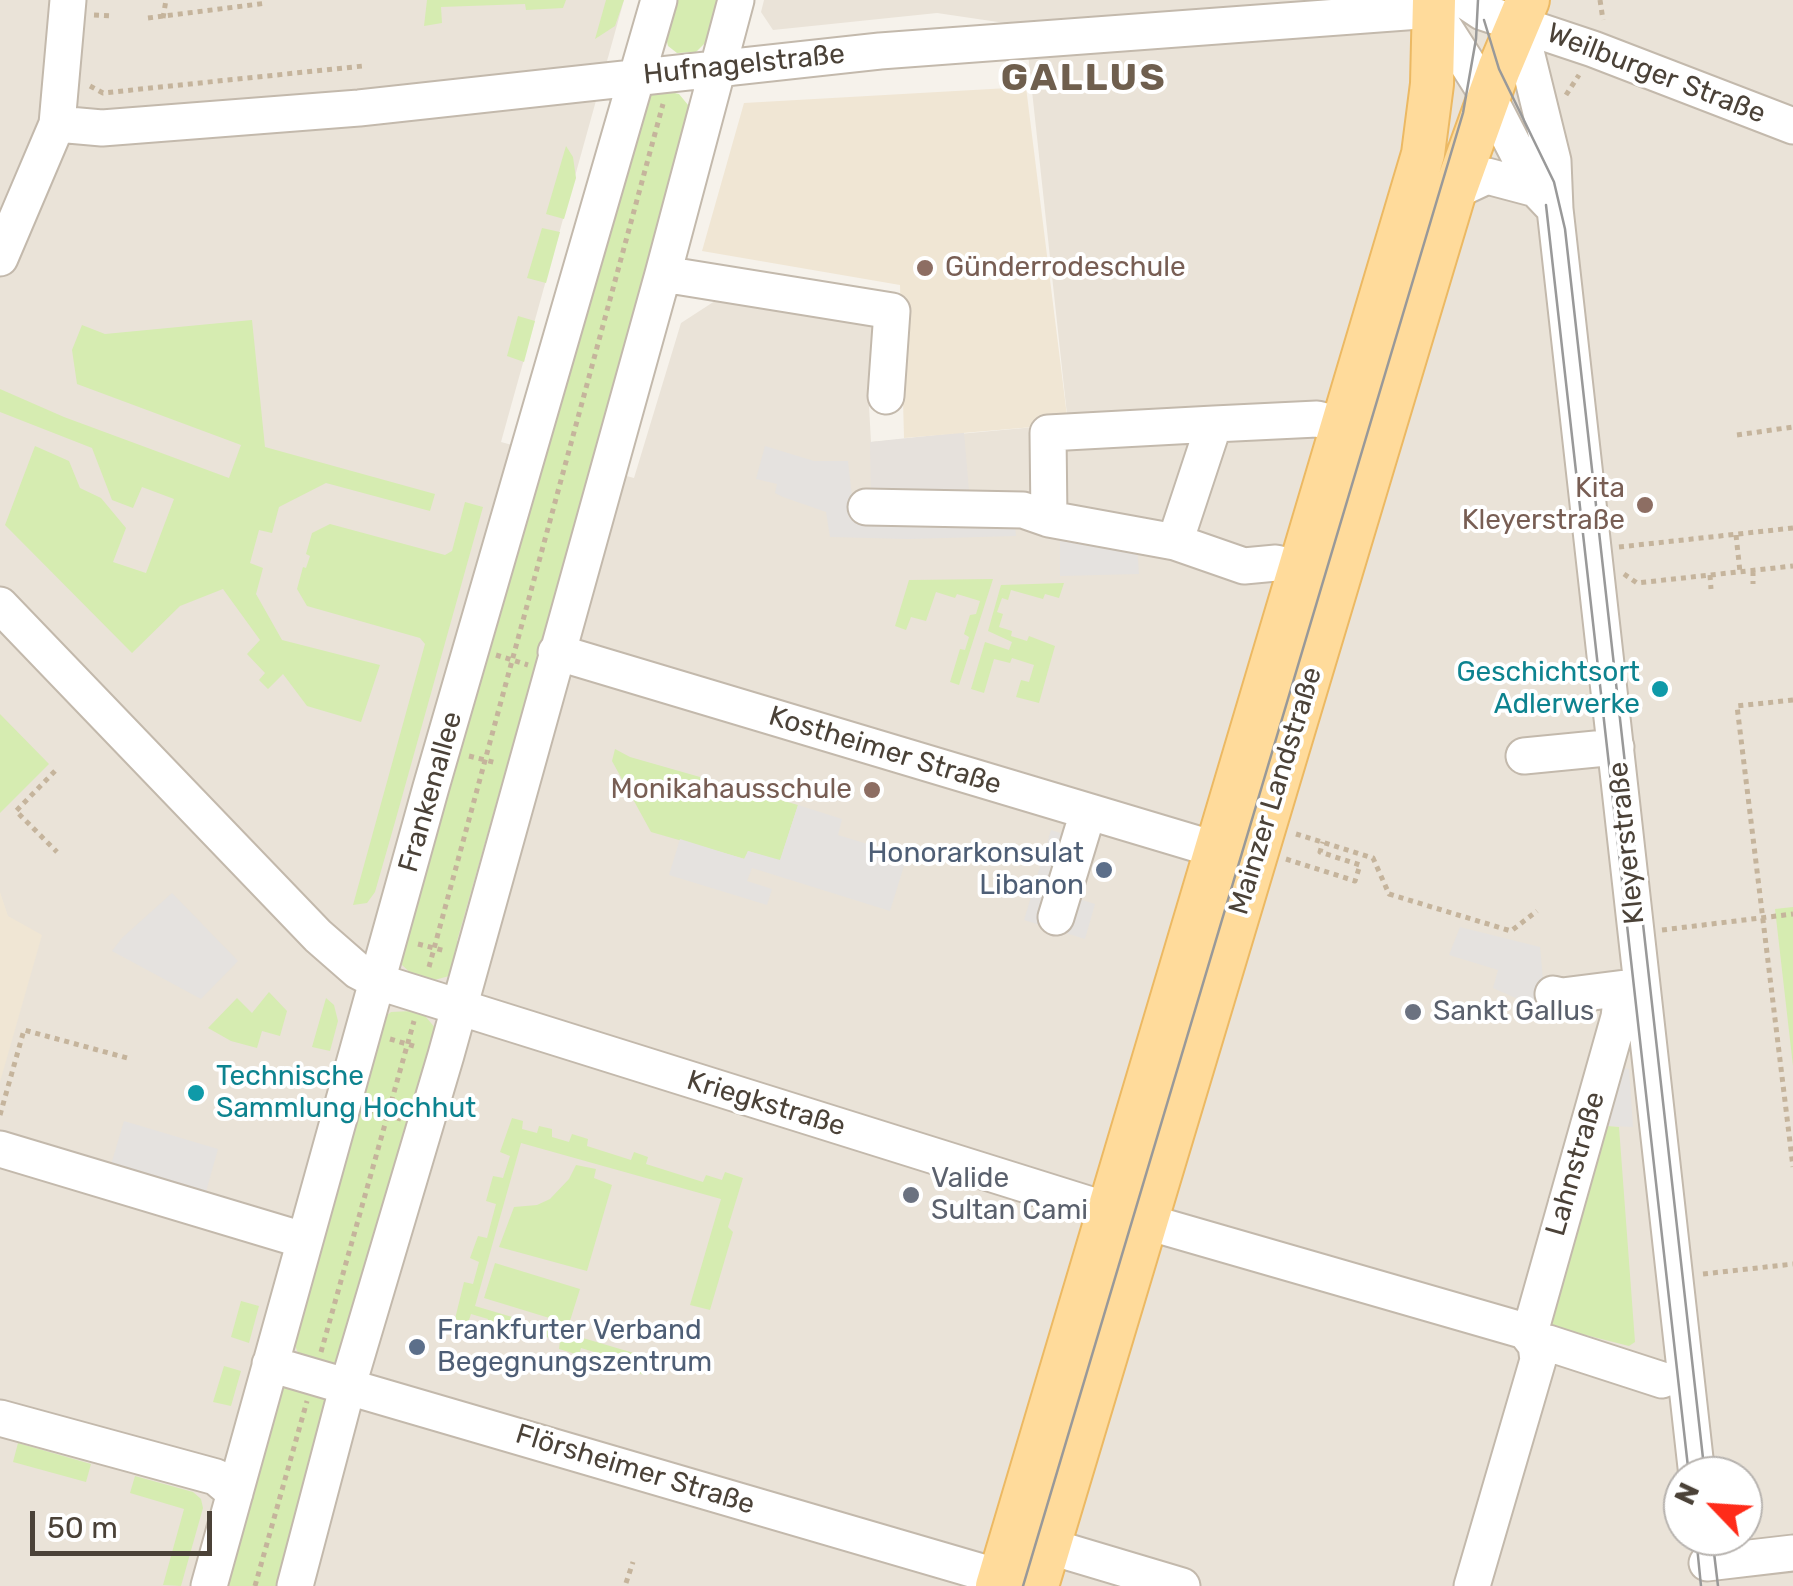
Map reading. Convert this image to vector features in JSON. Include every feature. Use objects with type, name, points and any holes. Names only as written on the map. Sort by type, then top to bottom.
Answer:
[{"type":"main road","name":"Mainzer Landstraße","points":[[1020,1574],[1128,1216],[1214,850],[1423,154],[1444,3]]},
{"type":"main road","name":"Mainzer Landstraße","points":[[1020,1574],[1128,1216],[1455,191],[1523,11]]},
{"type":"street","name":"Frankenallee","points":[[210,1586],[431,787],[633,147],[636,75],[659,0]]},
{"type":"street","points":[[295,1586],[348,1385],[663,274],[736,0]]},
{"type":"street","name":"Hufnagelstraße","points":[[57,124],[102,128],[321,111],[636,75],[1444,3]]},
{"type":"street","name":"Weilburger Straße","points":[[1444,3],[1477,10],[1523,11],[1793,126]]},
{"type":"street","name":"Kleyerstraße","points":[[1444,3],[1488,96],[1545,199]]},
{"type":"street","points":[[0,258],[57,124],[80,8]]},
{"type":"street","name":"Kleyerstraße","points":[[1523,11],[1531,80],[1551,147],[1545,199],[1607,560],[1616,748],[1636,932],[1632,989],[1675,1278],[1696,1456]]},
{"type":"street","points":[[1455,191],[1486,176],[1545,199]]},
{"type":"street","points":[[663,274],[892,311],[886,396]]},
{"type":"street","points":[[1050,519],[1048,433],[1318,419],[1341,425]]},
{"type":"street","points":[[1175,542],[1214,424]]},
{"type":"street","points":[[866,508],[1023,510],[1050,519],[1175,542],[1244,566],[1276,562],[1299,568]]},
{"type":"street","name":"Kriegkstraße","points":[[0,605],[330,947],[378,982],[1128,1216],[1526,1331],[1532,1340],[1662,1380]]},
{"type":"street","name":"Kostheimer Straße","points":[[556,652],[1214,850]]},
{"type":"street","points":[[1524,756],[1616,748]]},
{"type":"street","points":[[1056,917],[1088,812]]},
{"type":"street","points":[[1553,994],[1632,989]]},
{"type":"street","name":"Lahnstraße","points":[[1472,1586],[1538,1360],[1532,1340],[1618,1017],[1632,989]]},
{"type":"street","points":[[0,1149],[303,1240]]},
{"type":"street","name":"Flörsheimer Straße","points":[[270,1364],[1020,1574],[1182,1586]]},
{"type":"street","points":[[0,1418],[216,1478],[235,1493]]},
{"type":"street","points":[[1707,1562],[1793,1553]]},
{"type":"path","points":[[80,8],[92,0]]},
{"type":"path","points":[[163,18],[166,0]]},
{"type":"path","points":[[1600,0],[1603,20]]},
{"type":"path","points":[[148,18],[267,4]]},
{"type":"path","points":[[80,8],[113,16]]},
{"type":"path","points":[[80,8],[90,31]]},
{"type":"path","points":[[86,78],[94,90],[103,93],[363,66]]},
{"type":"path","points":[[425,980],[484,760],[633,147],[673,72]]},
{"type":"path","points":[[633,147],[701,131]]},
{"type":"path","points":[[1737,435],[1793,427]]},
{"type":"path","points":[[1607,560],[1736,534],[1793,528]]},
{"type":"path","points":[[1736,534],[1740,572]]},
{"type":"path","points":[[1607,560],[1636,583],[1793,566]]},
{"type":"path","points":[[1752,571],[1753,584]]},
{"type":"path","points":[[1710,574],[1711,589]]},
{"type":"path","points":[[1793,700],[1737,706],[1793,1167]]},
{"type":"path","points":[[460,753],[524,771]]},
{"type":"path","points":[[55,772],[16,810],[57,852]]},
{"type":"path","points":[[1305,837],[1373,858],[1389,894],[1511,931],[1536,910]]},
{"type":"path","points":[[1281,857],[1355,881],[1360,865],[1320,852],[1323,842]]},
{"type":"path","points":[[1636,932],[1793,914]]},
{"type":"path","points":[[416,943],[449,951]]},
{"type":"path","points":[[255,1586],[416,1011]]},
{"type":"path","points":[[0,1115],[24,1030],[131,1059]]},
{"type":"path","points":[[390,1039],[422,1049]]},
{"type":"path","points":[[343,1104],[423,1126]]},
{"type":"path","points":[[316,1196],[396,1218]]},
{"type":"path","points":[[1675,1278],[1793,1264]]},
{"type":"path","points":[[256,1413],[336,1431]]},
{"type":"path","points":[[626,1582],[633,1562]]},
{"type":"shaded area","points":[[0,0],[624,0],[501,442],[634,478],[681,323],[718,299],[883,322],[869,406],[871,442],[1068,424],[1025,26],[937,13],[773,30],[761,12],[764,0],[1793,0],[1793,1586],[0,1586]]},
{"type":"shaded area","name":"Günderrodeschule","points":[[1026,87],[1068,424],[904,438],[900,285],[702,251],[744,103]]},
{"type":"shaded area","points":[[964,432],[969,491],[871,502],[870,442]]},
{"type":"shaded area","points":[[765,446],[814,461],[848,461],[854,515],[1014,515],[1016,536],[830,537],[826,512],[783,497],[775,493],[777,484],[756,479]]},
{"type":"shaded area","points":[[1060,534],[1137,544],[1139,574],[1060,576]]},
{"type":"shaded area","points":[[798,805],[842,819],[838,835],[907,856],[890,911],[752,868],[747,881],[772,889],[767,905],[669,875],[680,839],[744,859],[748,851],[780,860]]},
{"type":"shaded area","points":[[1051,830],[1092,843],[1076,898],[1095,904],[1085,939],[1024,920]]},
{"type":"shaded area","points":[[0,892],[8,916],[42,935],[0,1082]]},
{"type":"shaded area","points":[[172,893],[238,961],[201,999],[112,951]]},
{"type":"shaded area","points":[[1460,927],[1540,947],[1543,980],[1553,1002],[1527,1003],[1493,988],[1498,970],[1449,955]]},
{"type":"shaded area","points":[[1609,1065],[1629,1069],[1633,1127],[1595,1125]]},
{"type":"shaded area","points":[[124,1121],[218,1149],[205,1195],[110,1168]]},
{"type":"green space","points":[[427,0],[566,0],[563,8],[526,10],[525,4],[441,7],[442,23],[424,26]]},
{"type":"green space","points":[[606,0],[624,0],[615,26],[595,39]]},
{"type":"green space","points":[[672,0],[720,0],[705,43],[696,52],[677,53],[668,46],[664,30]]},
{"type":"green space","points":[[658,89],[679,94],[693,111],[457,941],[467,944],[462,962],[449,976],[431,981],[415,977],[402,965],[395,947],[405,912],[415,914],[628,155],[632,104]]},
{"type":"green space","points":[[566,146],[573,157],[576,178],[564,219],[546,214]]},
{"type":"green space","points":[[542,228],[560,232],[546,283],[527,278]]},
{"type":"green space","points":[[518,316],[535,321],[524,362],[507,356]]},
{"type":"green space","points":[[252,320],[265,447],[435,494],[430,511],[326,483],[279,507],[272,533],[259,530],[250,563],[263,568],[256,594],[282,640],[380,665],[361,722],[307,706],[283,674],[268,689],[259,680],[265,673],[247,654],[260,640],[223,589],[180,606],[132,653],[5,525],[35,446],[69,461],[80,488],[101,498],[126,528],[113,562],[146,573],[174,499],[142,487],[133,508],[112,500],[92,448],[0,412],[0,389],[229,478],[241,445],[77,384],[72,350],[82,325],[105,334]]},
{"type":"green space","points":[[465,502],[483,507],[375,892],[367,903],[353,905],[425,644],[420,638],[307,606],[297,589],[310,556],[306,554],[312,533],[330,524],[445,555],[452,551]]},
{"type":"green space","points":[[993,579],[959,685],[950,682],[960,649],[965,650],[969,637],[964,634],[970,615],[976,614],[980,601],[936,592],[926,621],[911,617],[906,630],[895,626],[909,580]]},
{"type":"green space","points":[[1064,583],[1059,598],[1045,594],[1043,599],[1011,590],[1008,600],[1002,598],[997,612],[1003,614],[999,627],[1012,631],[1011,636],[1027,641],[1029,636],[1055,646],[1039,703],[1016,697],[1021,680],[1029,682],[1034,665],[1012,658],[1010,663],[994,659],[984,693],[971,689],[985,642],[1009,650],[1012,642],[988,631],[1001,585]]},
{"type":"green space","points":[[0,714],[49,764],[0,813]]},
{"type":"green space","points":[[615,749],[630,757],[798,805],[780,861],[748,851],[745,859],[651,832],[612,761]]},
{"type":"green space","points":[[1793,907],[1793,1066],[1775,909]]},
{"type":"green space","points":[[269,992],[287,1011],[280,1036],[262,1031],[257,1048],[231,1041],[208,1028],[237,998],[252,1013]]},
{"type":"green space","points":[[326,998],[334,1005],[338,1021],[330,1051],[312,1047]]},
{"type":"green space","points":[[412,1011],[425,1016],[437,1030],[336,1367],[308,1361],[297,1351],[293,1338],[374,1027],[391,1012]]},
{"type":"green space","points":[[512,1118],[523,1121],[522,1129],[537,1133],[539,1126],[552,1129],[552,1137],[569,1142],[572,1134],[588,1139],[587,1146],[631,1160],[634,1152],[648,1157],[646,1164],[703,1182],[706,1175],[722,1180],[725,1172],[743,1178],[728,1227],[733,1232],[710,1310],[690,1305],[721,1199],[521,1143],[475,1306],[637,1354],[647,1365],[644,1375],[632,1371],[634,1364],[607,1357],[604,1363],[593,1359],[594,1352],[581,1348],[579,1355],[559,1349],[560,1341],[532,1333],[530,1340],[519,1336],[520,1330],[507,1326],[504,1332],[486,1326],[488,1319],[471,1314],[468,1323],[455,1319],[464,1282],[473,1284],[479,1262],[470,1258],[478,1236],[487,1238],[496,1204],[486,1201],[493,1176],[503,1178],[510,1156],[500,1152]]},
{"type":"green space","points":[[1595,1125],[1619,1127],[1635,1342],[1629,1346],[1550,1326]]},
{"type":"green space","points":[[576,1165],[596,1169],[594,1178],[612,1185],[587,1271],[499,1247],[514,1207],[537,1205],[550,1199]]},
{"type":"green space","points":[[495,1263],[580,1289],[569,1324],[484,1298]]},
{"type":"green space","points":[[241,1301],[259,1306],[249,1343],[231,1337]]},
{"type":"green space","points":[[224,1366],[241,1371],[231,1406],[213,1402]]},
{"type":"green space","points":[[297,1382],[333,1400],[281,1586],[226,1586],[280,1387]]},
{"type":"green space","points":[[18,1443],[91,1464],[86,1482],[13,1462]]},
{"type":"green space","points":[[135,1476],[193,1492],[201,1499],[203,1508],[181,1586],[163,1585],[184,1509],[130,1493]]},
{"type":"tram line","points":[[1023,1586],[1463,113],[1476,39],[1478,0]]},
{"type":"tram line","points":[[1484,20],[1499,69],[1554,182],[1565,229],[1703,1456]]},
{"type":"tram line","points":[[1546,205],[1687,1456]]},
{"type":"tram line","points":[[1698,1556],[1701,1586]]},
{"type":"tram line","points":[[1714,1556],[1718,1586]]},
{"type":"place","name":"Günderrodeschule","points":[[925,268]]},
{"type":"place","name":"Kita Kleyerstraße","points":[[1645,505]]},
{"type":"place","name":"Geschichtsort Adlerwerke","points":[[1660,689]]},
{"type":"place","name":"Monikahausschule","points":[[872,790]]},
{"type":"place","name":"Honorarkonsulat Libanon","points":[[1104,870]]},
{"type":"place","name":"Sankt Gallus","points":[[1413,1012]]},
{"type":"place","name":"Technische Sammlung Hochhut","points":[[196,1093]]},
{"type":"place","name":"Valide Sultan Cami","points":[[911,1195]]},
{"type":"place","name":"Frankfurter Verband Begegnungszentrum","points":[[417,1347]]},
{"type":"district","name":"GALLUS","points":[[1084,79]]}]
